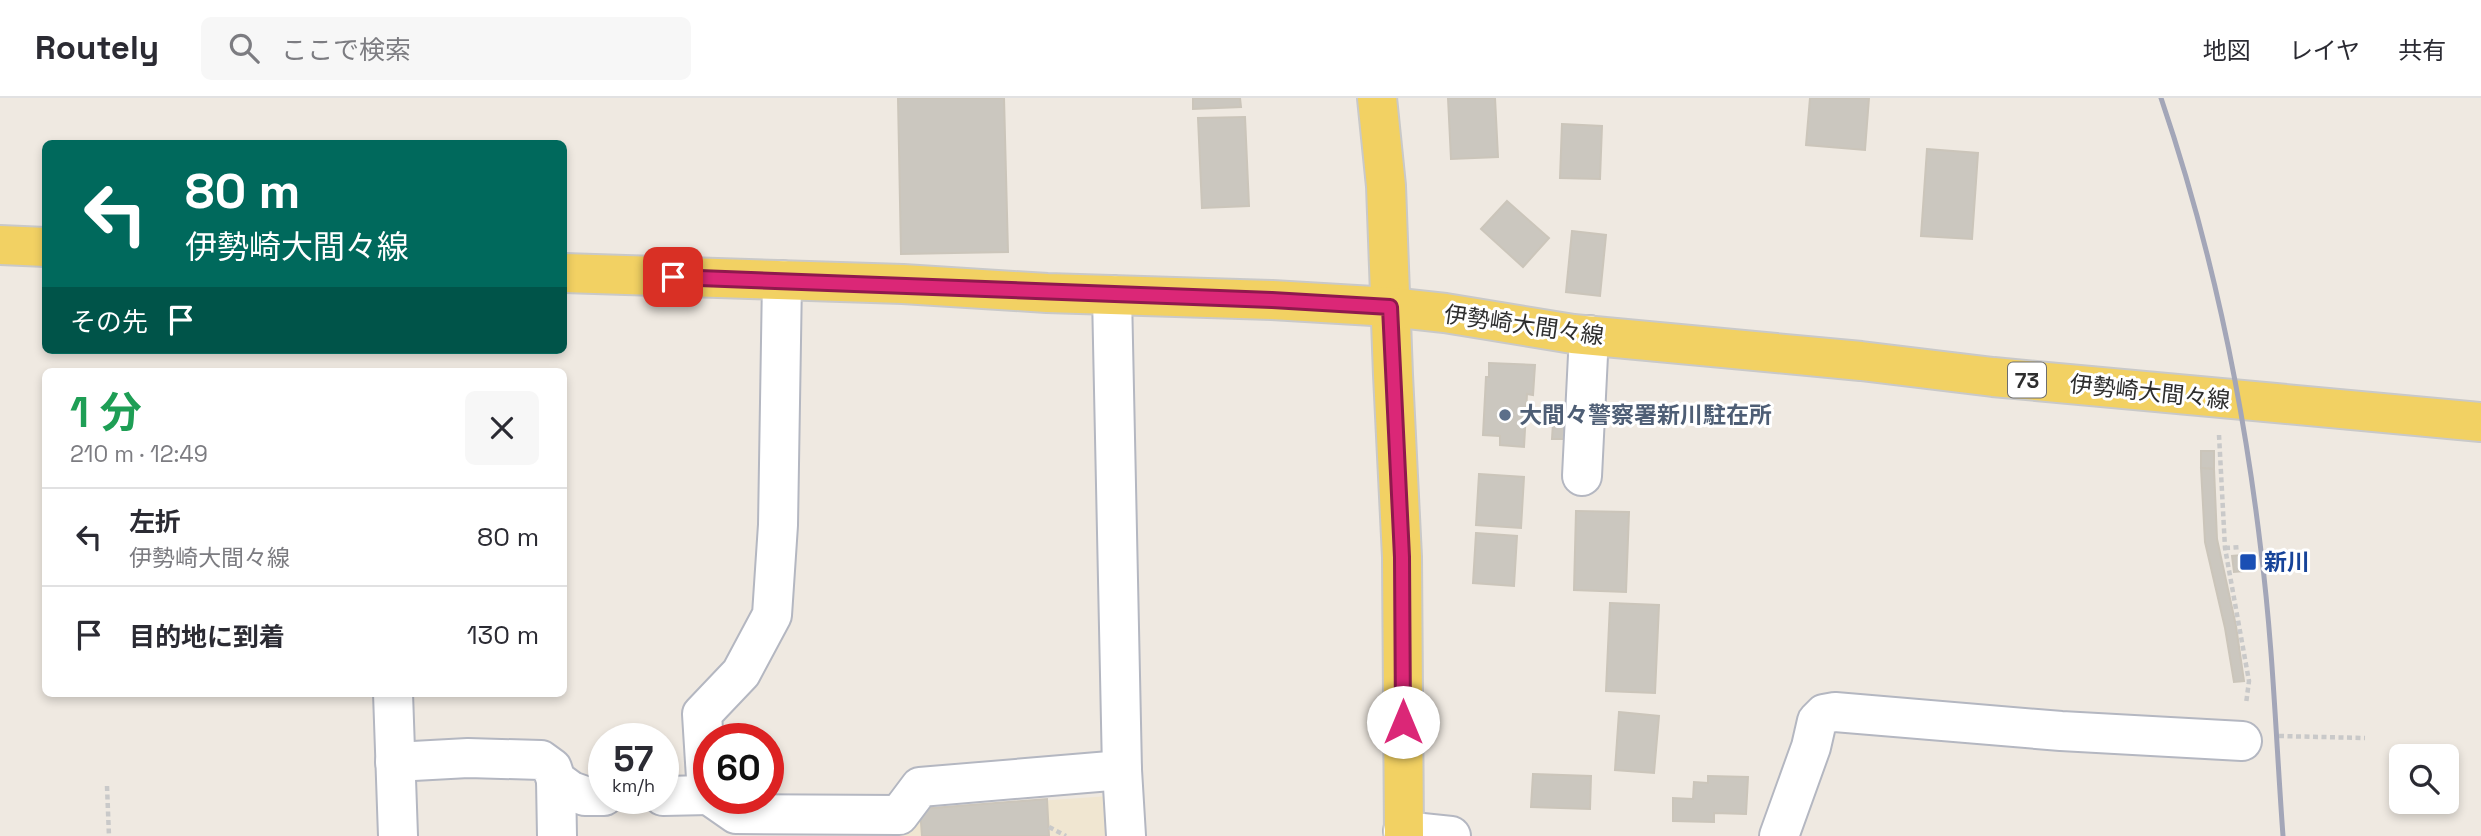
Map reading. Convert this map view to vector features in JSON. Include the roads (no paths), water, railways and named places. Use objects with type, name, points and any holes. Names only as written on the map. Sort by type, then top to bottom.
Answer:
[{"type":"main road","points":[[1377,98],[1386,186],[1402,557],[1403,834]]},
{"type":"main road","points":[[0,245],[42,247]]},
{"type":"main road","name":"伊勢崎大間々線","points":[[567,273],[1272,300],[1390,307],[1590,335],[1861,361],[2019,380],[2481,422]]},
{"type":"street","points":[[703,723],[702,714],[741,673],[772,615],[778,525],[782,280]]},
{"type":"street","points":[[1112,295],[1122,770],[1126,836]]},
{"type":"street","points":[[1582,476],[1590,335]]},
{"type":"street","points":[[393,697],[398,836]]},
{"type":"street","points":[[1779,836],[1811,747],[1817,721],[1824,714],[1835,712],[2061,731],[2245,738]]},
{"type":"street","points":[[395,762],[468,758],[541,760],[552,768],[556,780],[557,836]]},
{"type":"street","points":[[736,814],[898,815],[920,787],[1122,770]]},
{"type":"street","points":[[556,780],[571,791],[588,796]]},
{"type":"street","points":[[1403,834],[1451,836]]},
{"type":"railway","points":[[2161,98],[2210,265],[2245,436],[2269,622],[2283,836]]},
{"type":"place","name":"大間々警察署新川駐在所","points":[[1505,415]]},
{"type":"place","name":"新川","points":[[2248,562]]}]
